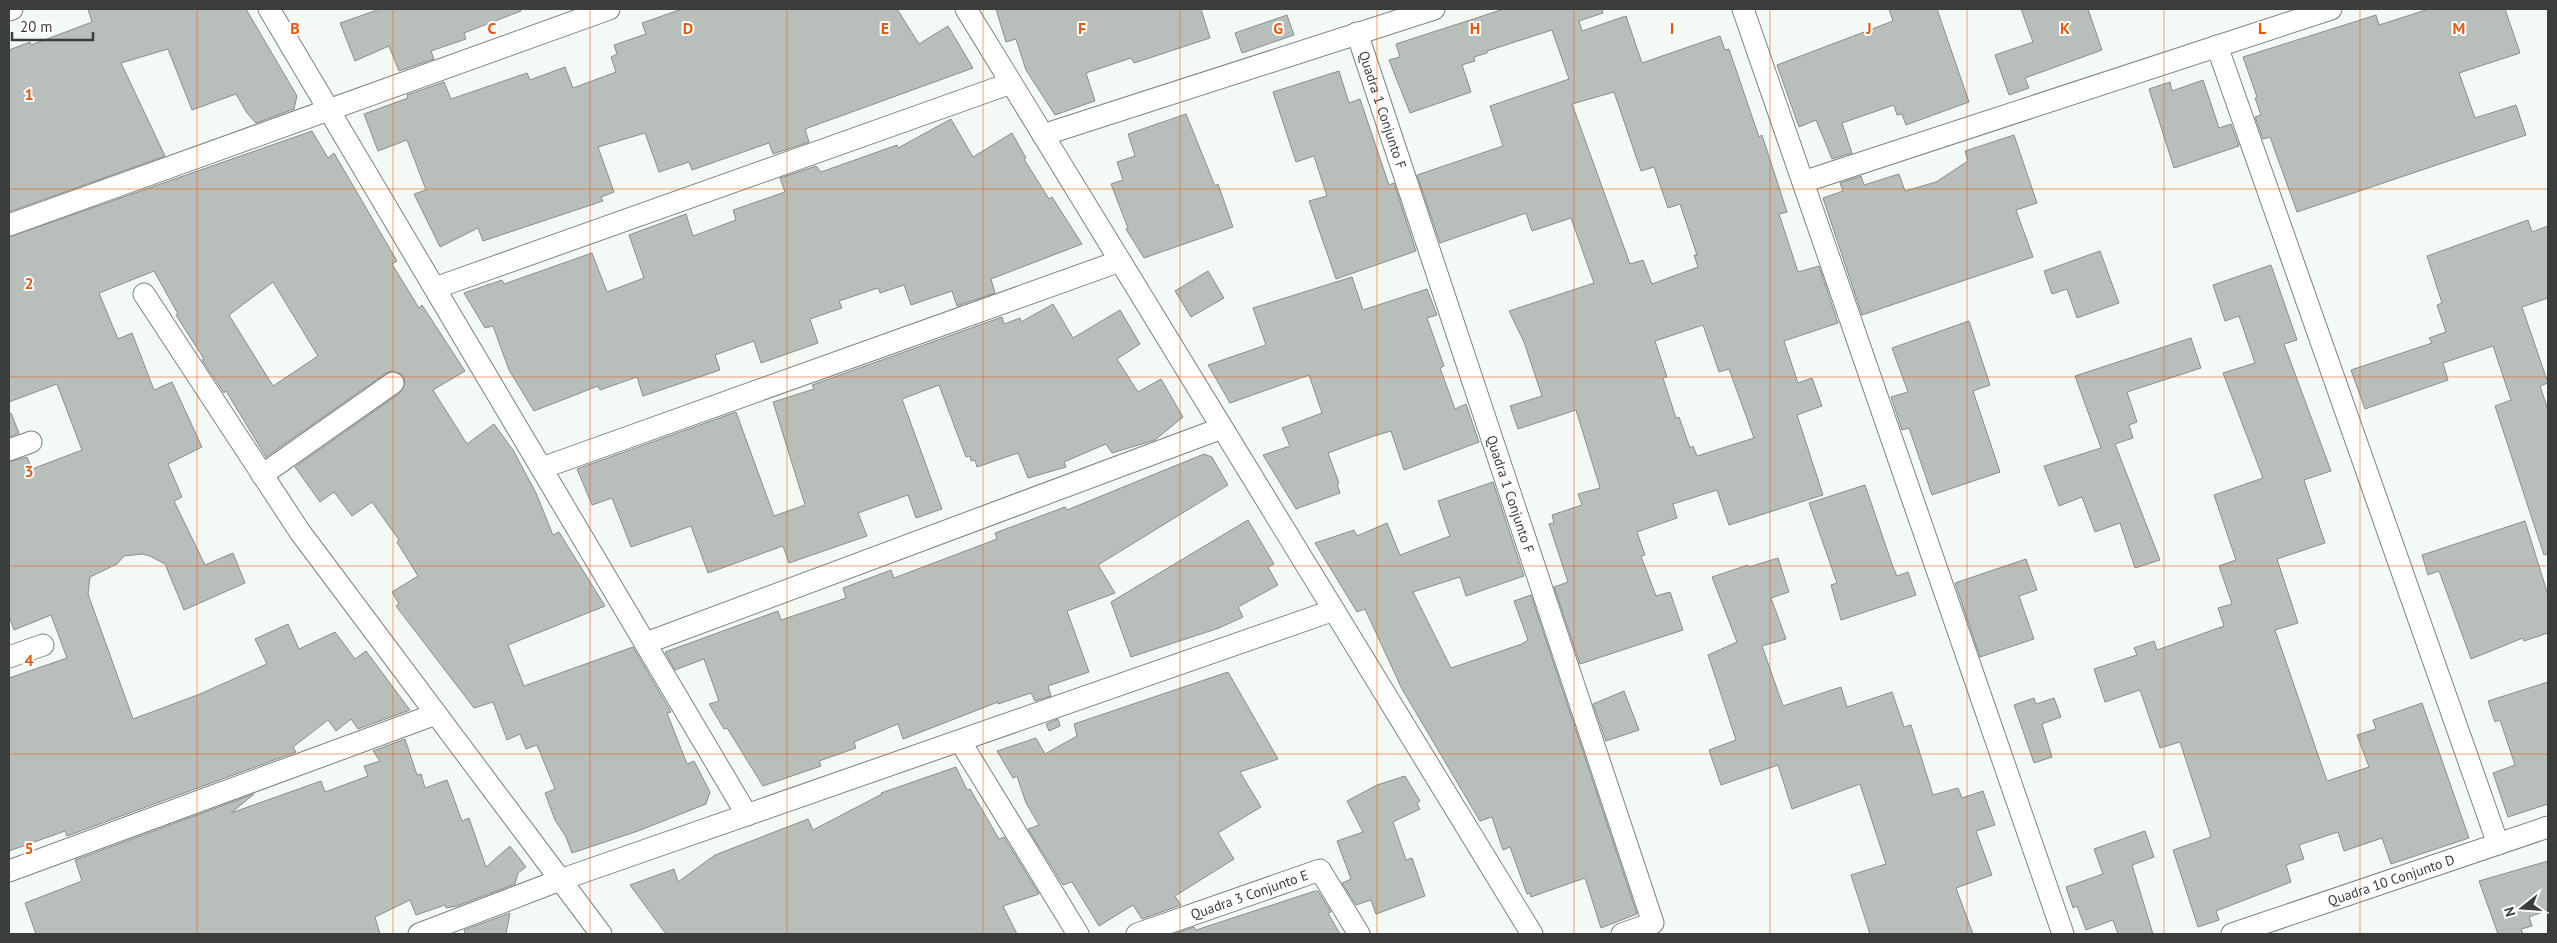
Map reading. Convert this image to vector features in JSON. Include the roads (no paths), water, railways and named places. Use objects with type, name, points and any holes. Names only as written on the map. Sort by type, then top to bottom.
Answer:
[{"type":"street","points":[[269,9],[747,815]]},
{"type":"street","points":[[9,225],[609,9]]},
{"type":"street","points":[[966,9],[1532,934]]},
{"type":"street","points":[[1043,134],[1434,9]]},
{"type":"street","points":[[1743,9],[2063,934]]},
{"type":"street","points":[[1803,182],[2331,9]]},
{"type":"street","name":"Quadra 1 Conjunto F","points":[[1357,33],[1652,923],[1622,934]]},
{"type":"street","points":[[2217,46],[2498,844]]},
{"type":"street","points":[[435,288],[1011,83]]},
{"type":"street","points":[[542,468],[1120,261]]},
{"type":"street","points":[[144,294],[300,532],[601,934]]},
{"type":"street","points":[[262,475],[393,383]]},
{"type":"street","points":[[646,643],[1222,428]]},
{"type":"street","points":[[9,450],[31,442]]},
{"type":"street","points":[[418,934],[560,880],[1334,610]]},
{"type":"street","points":[[9,657],[43,645]]},
{"type":"street","points":[[9,871],[436,714]]},
{"type":"street","points":[[960,741],[1078,934]]},
{"type":"street","name":"Quadra 10 Conjunto D","points":[[2232,934],[2548,827]]},
{"type":"street","name":"Quadra 3 Conjunto E","points":[[1137,934],[1320,870],[1359,934]]}]
